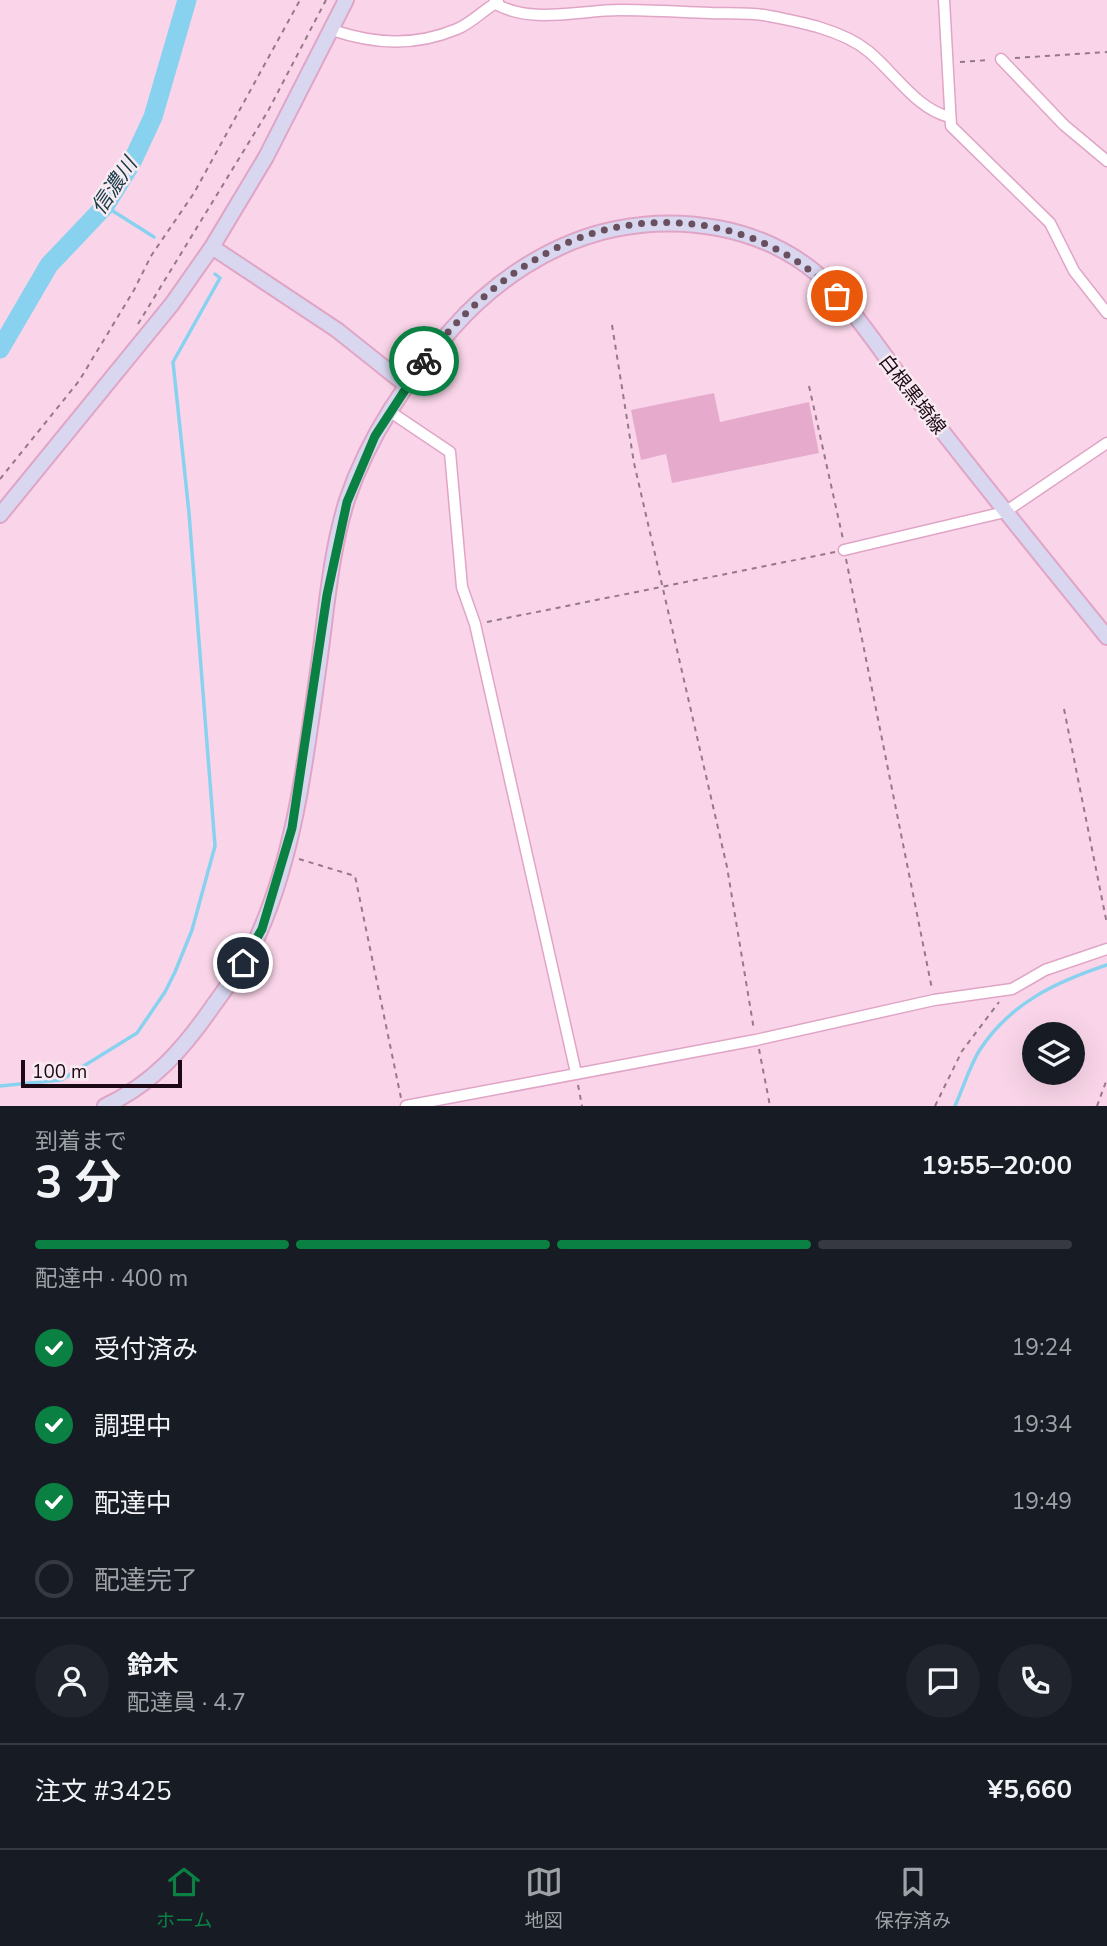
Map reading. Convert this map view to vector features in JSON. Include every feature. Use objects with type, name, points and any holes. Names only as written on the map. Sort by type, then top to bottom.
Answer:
[{"type":"main road","points":[[0,515],[172,304],[212,247],[266,157],[346,0]]},
{"type":"main road","name":"白根黒埼線","points":[[105,1106],[155,1076],[194,1034],[253,947],[285,855],[298,799],[338,535],[356,477],[389,411],[406,385],[458,322],[484,297],[508,278],[567,243],[593,234],[652,223],[712,227],[772,245],[819,276],[1005,512],[1107,636]]},
{"type":"main road","points":[[212,247],[337,330],[406,385]]},
{"type":"street","points":[[944,0],[951,126],[1050,223],[1074,271],[1106,310]]},
{"type":"street","points":[[332,30],[381,43],[420,39],[457,29],[498,2],[506,10],[551,15],[618,10],[766,15],[808,25],[850,40],[866,50],[915,97],[942,115],[950,117]]},
{"type":"street","points":[[1001,59],[1064,125],[1107,161]]},
{"type":"street","points":[[389,411],[450,452],[462,587],[475,624],[576,1073]]},
{"type":"street","points":[[844,550],[1005,512],[1107,443]]},
{"type":"street","points":[[404,1106],[756,1040],[934,1000],[1012,989],[1045,970],[1107,949]]},
{"type":"path","points":[[0,479],[79,381],[134,290],[151,256],[194,193],[300,0]]},
{"type":"path","points":[[139,324],[268,111],[326,0]]},
{"type":"path","points":[[948,62],[1107,52]]},
{"type":"path","points":[[612,325],[634,463],[725,854],[756,1040],[771,1106]]},
{"type":"path","points":[[810,386],[934,1000]]},
{"type":"path","points":[[475,624],[844,550]]},
{"type":"path","points":[[1064,709],[1107,924]]},
{"type":"path","points":[[285,855],[355,876],[404,1106]]},
{"type":"path","points":[[935,1106],[962,1051],[1012,989]]},
{"type":"path","points":[[576,1073],[582,1106]]},
{"type":"path","points":[[1097,1106],[1107,1079]]},
{"type":"building","points":[[714,393],[720,422],[809,402],[819,453],[672,483],[666,454],[641,460],[631,410]]},
{"type":"waterway","name":"信濃川","points":[[0,349],[49,265],[105,206],[131,164],[153,117],[187,0]]},
{"type":"waterway","points":[[105,206],[154,237]]},
{"type":"waterway","points":[[0,1086],[61,1080],[137,1033],[175,972],[192,930],[215,846],[189,513],[173,362],[220,278],[215,274]]},
{"type":"waterway","points":[[955,1106],[979,1051],[1005,1020],[1052,987],[1107,965]]},
{"type":"way so far","points":[[424,361],[458,322],[508,278],[567,243],[622,227],[681,223],[743,234],[772,245],[797,259],[819,276],[837,296]]},
{"type":"route","points":[[243,963],[262,929],[292,828],[320,657],[327,595],[347,502],[375,436],[424,361]]}]
